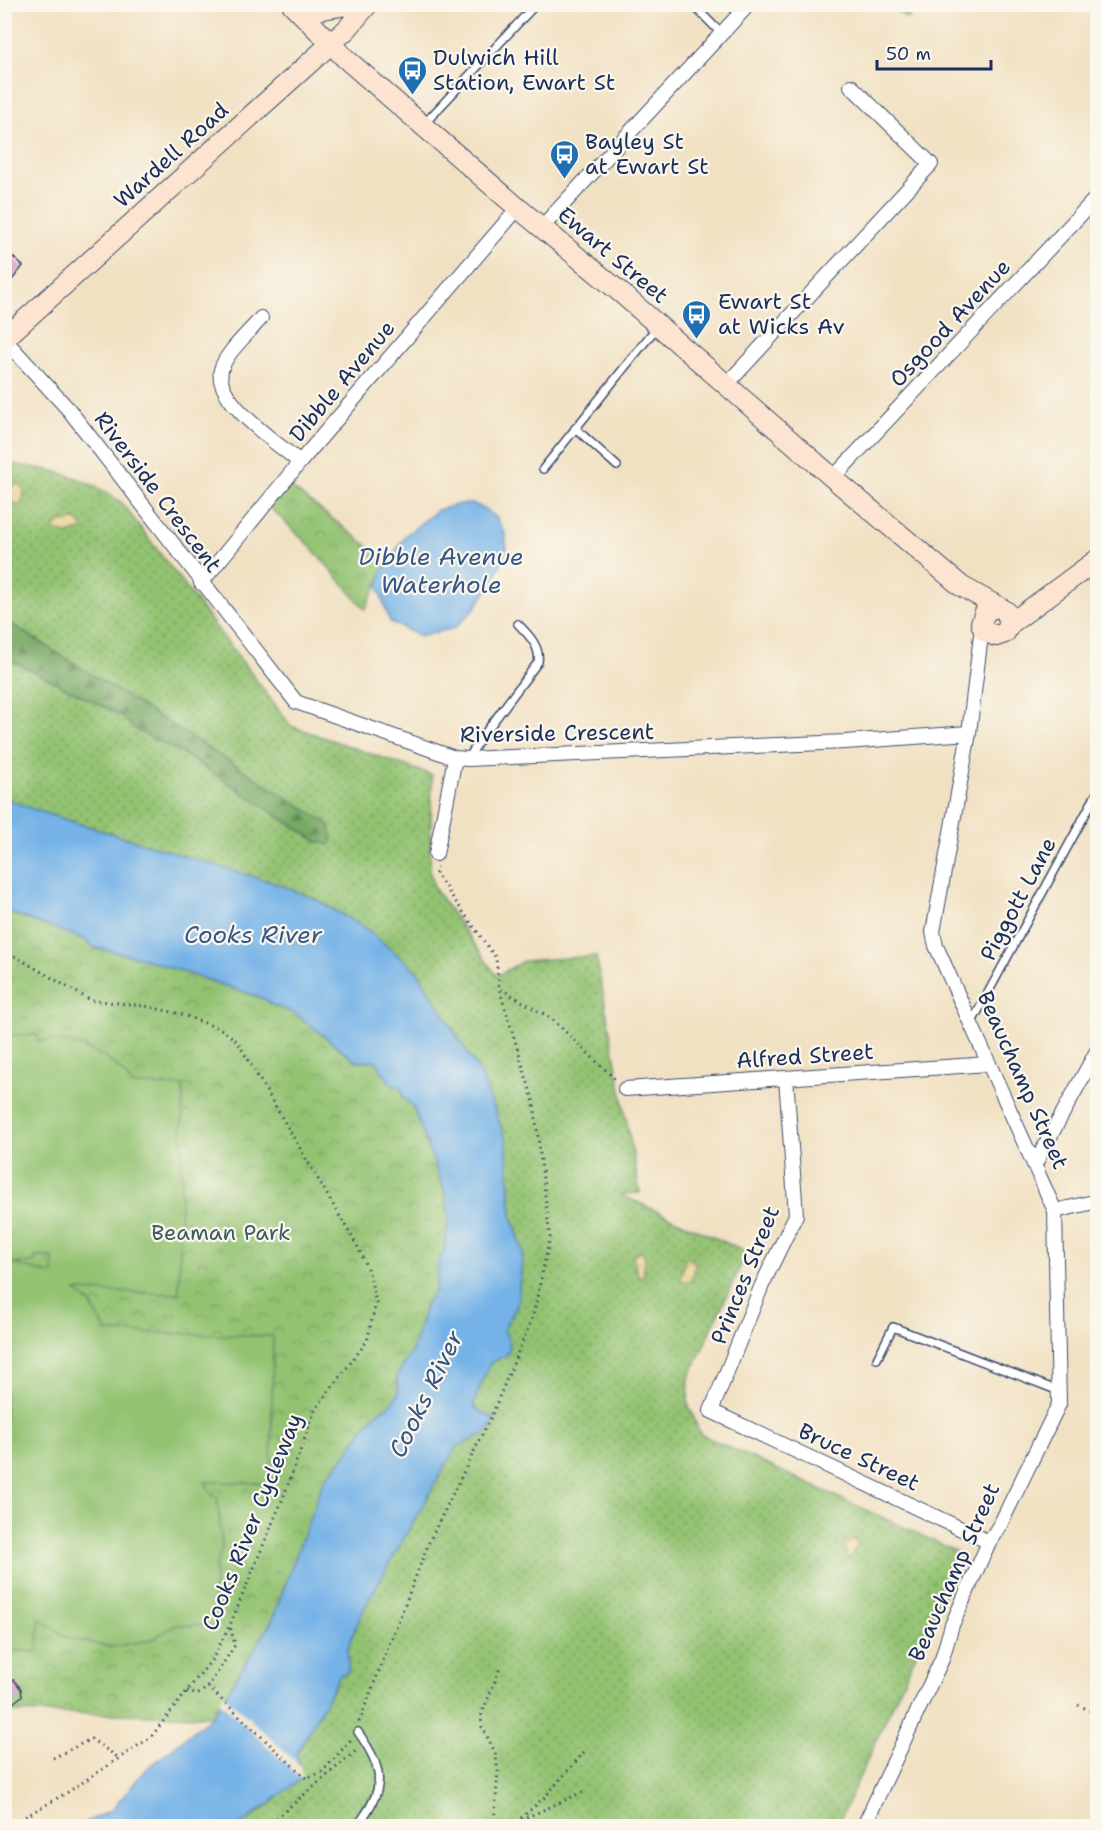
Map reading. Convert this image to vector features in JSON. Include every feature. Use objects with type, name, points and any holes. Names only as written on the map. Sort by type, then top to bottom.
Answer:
[{"type":"street","name":"Ewart Street","points":[[292,4],[330,45],[961,586],[995,620]]},
{"type":"street","points":[[301,4],[317,10],[354,4]]},
{"type":"street","name":"Wardell Road","points":[[4,339],[330,45],[368,4]]},
{"type":"street","points":[[543,227],[749,4]]},
{"type":"street","points":[[727,384],[931,164],[851,87]]},
{"type":"street","name":"Osgood Avenue","points":[[833,478],[1098,196]]},
{"type":"street","name":"Dibble Avenue","points":[[201,583],[300,462],[518,208]]},
{"type":"street","points":[[261,318],[225,362],[221,371],[222,387],[233,405],[300,462]]},
{"type":"street","name":"Riverside Crescent","points":[[4,339],[69,410],[201,583],[296,702],[462,759],[845,742],[969,733]]},
{"type":"street","name":"Beauchamp Street","points":[[864,1827],[942,1659],[952,1625],[989,1542],[1001,1523],[1059,1404],[1055,1211],[936,946],[933,932],[978,677],[995,620],[1035,604],[1098,559]]},
{"type":"street","points":[[436,854],[462,759]]},
{"type":"street","points":[[1035,1164],[1098,1049]]},
{"type":"street","name":"Alfred Street","points":[[625,1089],[989,1064]]},
{"type":"street","name":"Princes Street","points":[[711,1411],[762,1285],[796,1215],[786,1078]]},
{"type":"street","points":[[1055,1211],[1098,1201]]},
{"type":"street","name":"Bruce Street","points":[[711,1411],[989,1542]]},
{"type":"lane","points":[[423,125],[536,4]]},
{"type":"lane","points":[[692,4],[722,34]]},
{"type":"lane","points":[[543,469],[658,325]]},
{"type":"lane","points":[[575,428],[617,466]]},
{"type":"lane","points":[[462,759],[479,741],[538,662],[539,652],[531,638],[518,624]]},
{"type":"lane","name":"Piggott Lane","points":[[971,1024],[1098,791]]},
{"type":"lane","points":[[878,1359],[893,1327],[1059,1391]]},
{"type":"lane","points":[[357,1827],[371,1808],[379,1772],[376,1758],[358,1732]]},
{"type":"path","points":[[208,1687],[306,1778],[322,1772],[358,1732],[360,1718],[430,1540],[491,1417],[533,1316],[550,1237],[534,1103],[499,988],[496,958],[436,874],[436,854]]},
{"type":"path","name":"Cooks River Cycleway","points":[[4,950],[90,1000],[145,1006],[181,1014],[223,1030],[237,1041],[359,1249],[370,1275],[376,1303],[367,1341],[315,1410],[284,1498],[230,1625],[213,1658],[151,1737],[9,1827]]},
{"type":"path","points":[[499,988],[552,1019],[625,1089]]},
{"type":"path","points":[[187,1691],[197,1695],[208,1687],[235,1645],[230,1625]]},
{"type":"path","points":[[494,1827],[498,1771],[495,1752],[482,1726],[481,1716],[501,1666]]},
{"type":"path","points":[[1078,1705],[1098,1714]]},
{"type":"path","points":[[53,1758],[91,1739],[119,1758]]},
{"type":"path","points":[[267,1827],[344,1763],[365,1742]]},
{"type":"path","points":[[512,1827],[546,1796],[584,1752]]},
{"type":"path","points":[[516,1822],[585,1791]]},
{"type":"green space","points":[[891,5],[920,5],[907,19]]},
{"type":"green space","points":[[4,463],[66,474],[92,485],[121,502],[291,726],[432,775],[430,869],[434,888],[497,976],[523,961],[596,956],[640,1193],[619,1194],[747,1252],[689,1378],[688,1403],[700,1434],[962,1554],[837,1826],[239,1826],[274,1802],[297,1769],[297,1753],[340,1675],[348,1673],[348,1646],[364,1608],[456,1447],[486,1433],[495,1419],[477,1410],[473,1404],[490,1363],[507,1355],[510,1345],[504,1329],[517,1306],[523,1252],[512,1216],[506,1140],[481,1075],[417,971],[365,928],[315,899],[274,883],[41,812],[5,798]]},
{"type":"green space","points":[[284,482],[389,562],[365,609],[309,545],[266,504]]},
{"type":"green space","points":[[5,620],[329,824],[333,840],[329,845],[318,842],[182,753],[134,729],[120,715],[5,657]]},
{"type":"green space","name":"Beaman Park","points":[[5,911],[84,939],[92,947],[142,958],[265,999],[270,1004],[296,1014],[356,1061],[376,1061],[389,1081],[401,1089],[404,1098],[413,1107],[446,1195],[449,1216],[444,1251],[438,1262],[436,1289],[425,1306],[413,1349],[397,1376],[398,1394],[391,1404],[380,1410],[365,1426],[343,1459],[324,1480],[271,1623],[212,1716],[5,1712]]},
{"type":"green space","points":[[5,1035],[38,1035],[38,1041],[64,1042],[91,1051],[115,1065],[132,1085],[183,1086],[179,1294],[76,1291],[90,1303],[107,1332],[273,1336],[271,1483],[205,1482],[213,1496],[217,1496],[222,1547],[215,1569],[214,1625],[176,1625],[151,1640],[110,1647],[67,1638],[39,1618],[38,1651],[5,1651],[5,1266],[14,1264],[53,1275],[53,1257],[35,1257],[34,1263],[5,1263]]},
{"type":"sand","points":[[19,484],[24,489],[22,504],[19,505],[13,502],[8,492],[14,485]]},
{"type":"sand","points":[[75,520],[82,526],[81,530],[65,534],[54,529],[58,523]]},
{"type":"sand","points":[[641,1251],[645,1257],[643,1276],[639,1278],[633,1257]]},
{"type":"sand","points":[[689,1258],[696,1265],[691,1280],[683,1281],[681,1278],[685,1260]]},
{"type":"sand","points":[[853,1539],[858,1543],[850,1559],[847,1557],[844,1545]]},
{"type":"water","name":"Dibble Avenue Waterhole","points":[[459,504],[474,504],[496,517],[505,533],[507,548],[493,582],[475,608],[455,628],[420,636],[390,622],[378,587],[381,574],[406,535],[438,510]]},
{"type":"water","name":"Cooks River","points":[[4,798],[41,812],[274,883],[315,899],[365,928],[417,971],[481,1075],[506,1140],[512,1216],[523,1252],[517,1306],[504,1328],[510,1345],[507,1355],[490,1363],[473,1404],[477,1410],[496,1419],[486,1433],[456,1447],[364,1608],[348,1646],[348,1673],[340,1675],[297,1753],[301,1779],[239,1826],[79,1826],[113,1809],[143,1772],[212,1716],[271,1623],[324,1480],[343,1459],[365,1426],[380,1410],[391,1404],[398,1394],[397,1376],[413,1349],[425,1306],[436,1289],[438,1262],[444,1251],[449,1216],[446,1195],[413,1107],[404,1098],[401,1089],[389,1081],[376,1061],[356,1061],[296,1014],[270,1004],[265,999],[142,958],[92,947],[84,939],[5,911]]},
{"type":"pier","points":[[223,1694],[300,1766],[303,1780],[219,1701]]},
{"type":"building","points":[[4,249],[23,266],[4,290]]},
{"type":"building","points":[[8,1680],[14,1680],[21,1689],[22,1696],[4,1710],[4,1684]]},
{"type":"place","name":"Dulwich Hill Station, Ewart St","points":[[412,96]]},
{"type":"place","name":"Bayley St at Ewart St","points":[[564,180]]},
{"type":"place","name":"Ewart St at Wicks Av","points":[[697,340]]}]
